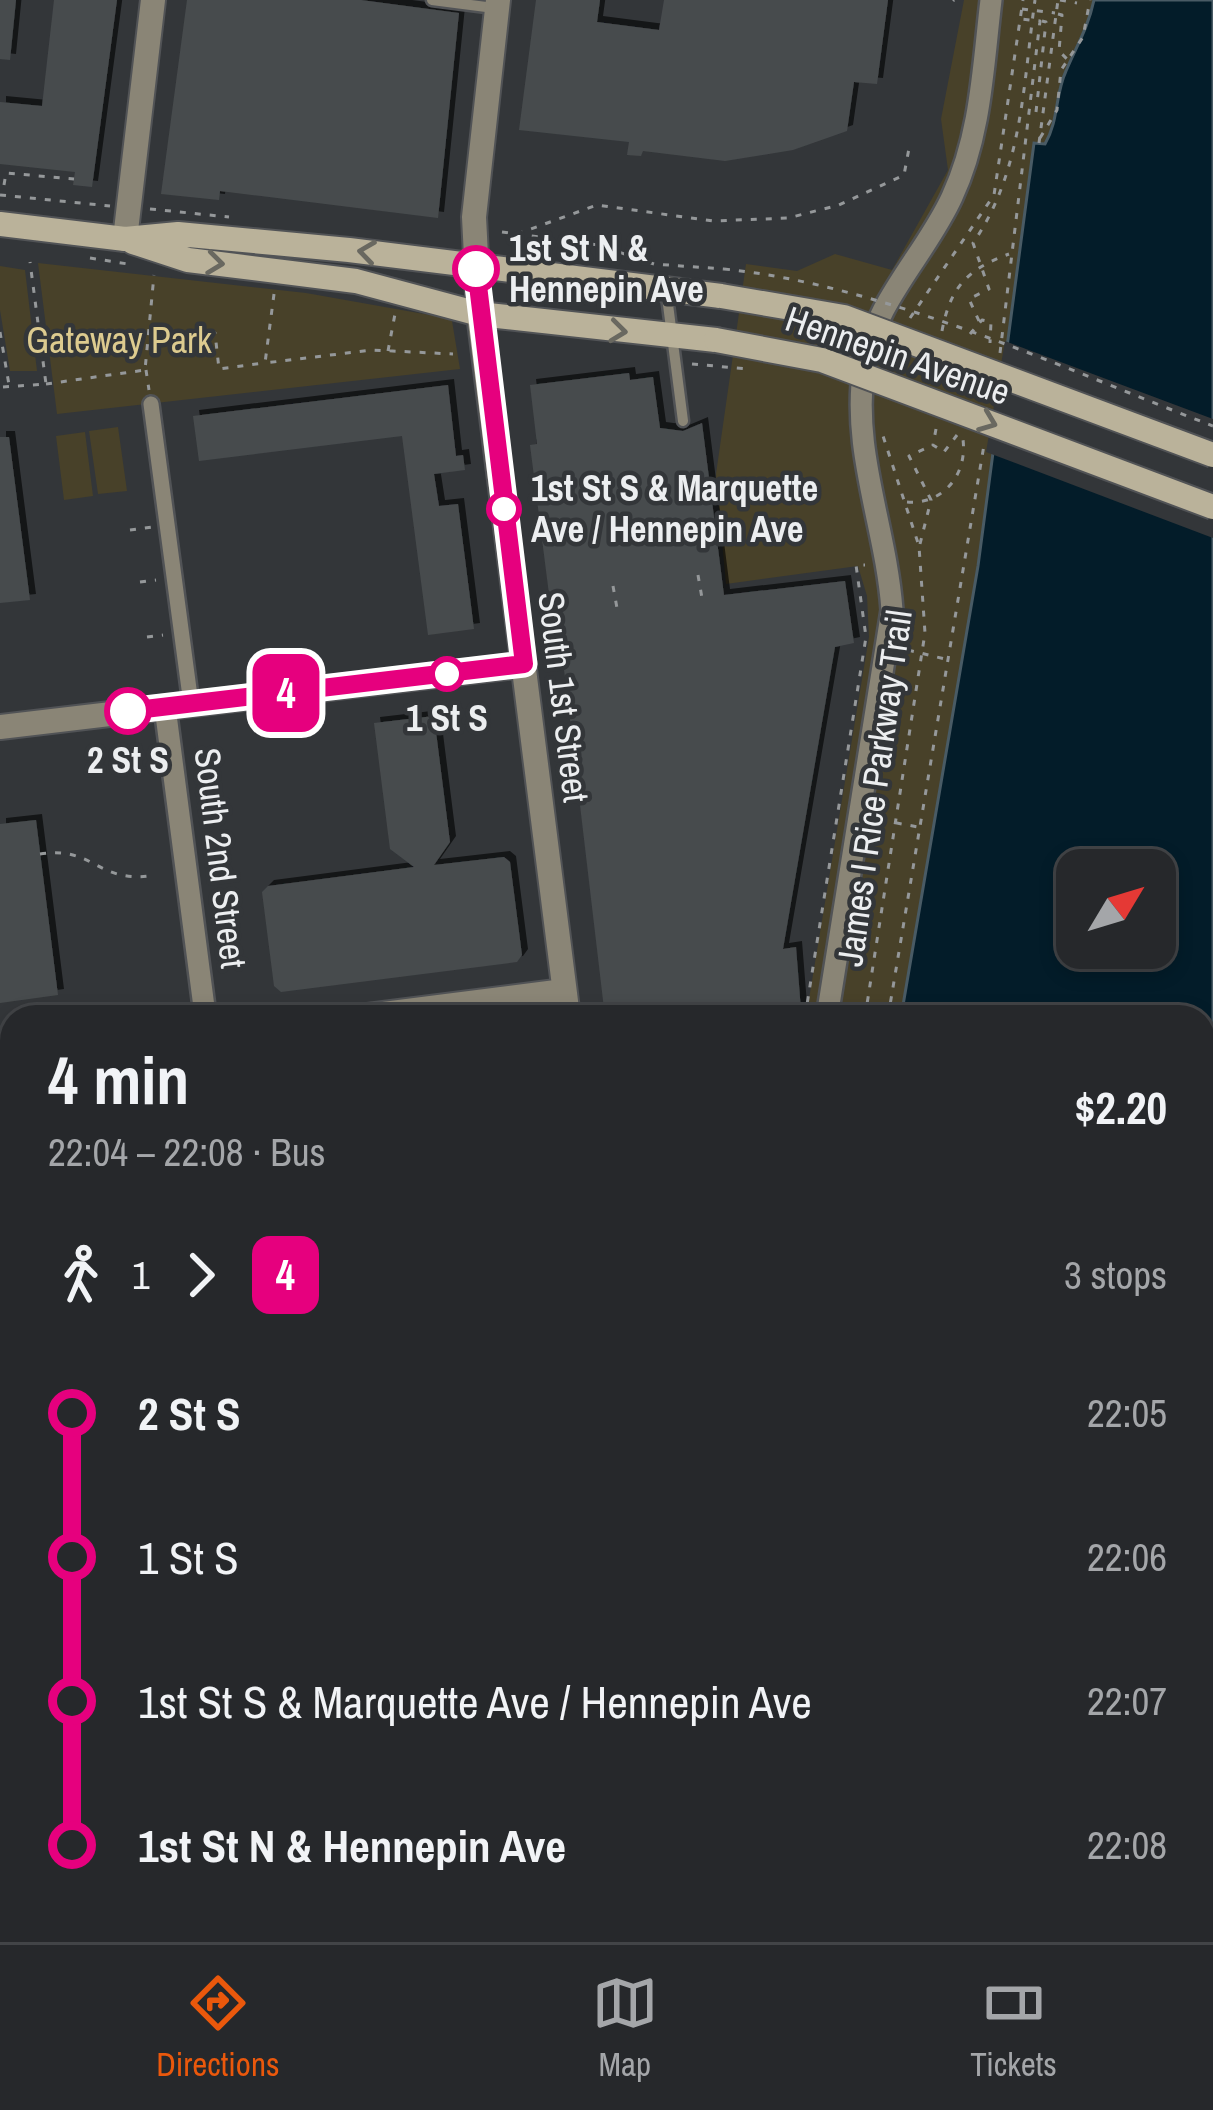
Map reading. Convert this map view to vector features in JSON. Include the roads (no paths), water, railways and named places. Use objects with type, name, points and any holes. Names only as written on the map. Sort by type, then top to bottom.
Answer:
[{"type":"main road","name":"Hennepin Avenue","points":[[0,224],[125,239],[188,260],[356,280],[479,314],[673,337],[715,353],[822,361],[1213,507]]},
{"type":"main road","name":"Hennepin Avenue","points":[[125,239],[178,234],[349,250],[721,296],[844,317],[1213,455]]},
{"type":"street","points":[[125,239],[153,0]]},
{"type":"street","points":[[829,1005],[892,610],[889,570],[859,426],[865,360],[881,314],[933,234],[969,158],[991,0]]},
{"type":"street","name":"South 1st Street","points":[[498,4],[473,217],[479,314],[566,1005]]},
{"type":"street","points":[[150,401],[167,524],[178,705]]},
{"type":"street","points":[[0,727],[524,664]]},
{"type":"street","name":"South 2nd Street","points":[[178,705],[203,1005]]},
{"type":"street","points":[[454,1005],[564,991]]},
{"type":"lane","points":[[432,0],[498,4]]},
{"type":"lane","points":[[666,290],[683,421]]},
{"type":"water","points":[[1094,0],[1213,0],[1213,1005],[903,1005],[978,566],[1034,143],[1045,144]]},
{"type":"place","name":"1st St N & Hennepin Ave","points":[[476,269]]},
{"type":"place","name":"1st St S & Marquette Ave / Hennepin Ave","points":[[504,509]]},
{"type":"place","name":"1 St S","points":[[447,674]]},
{"type":"place","name":"2 St S","points":[[128,711]]},
{"type":"park label","name":"Gateway Park","points":[[119,340]]}]
